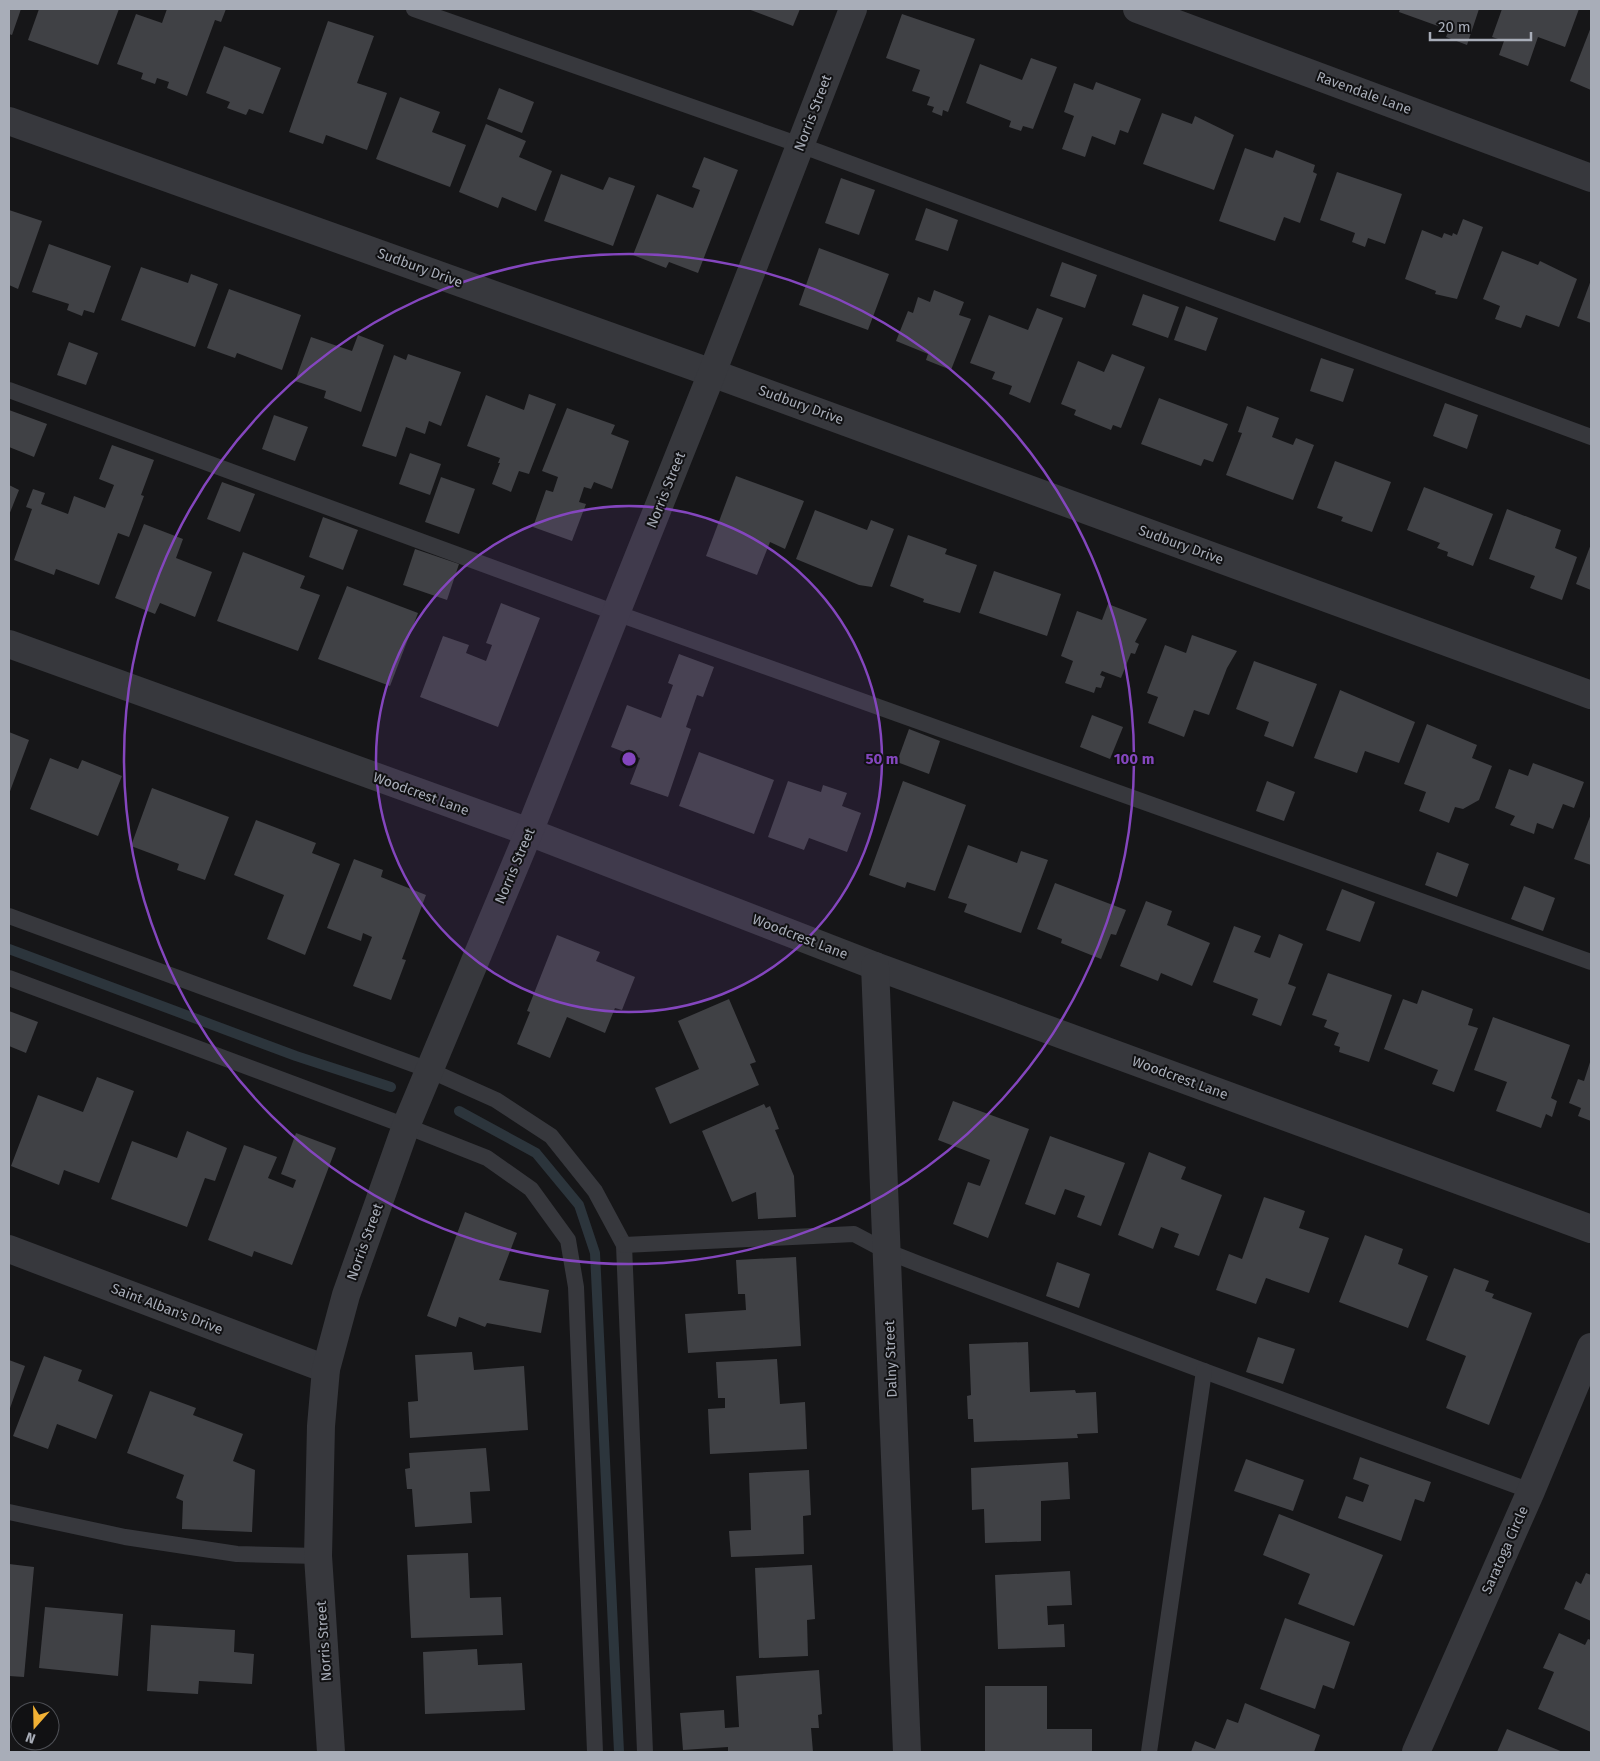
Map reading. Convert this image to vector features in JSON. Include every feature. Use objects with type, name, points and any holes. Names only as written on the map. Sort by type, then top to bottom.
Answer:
[{"type":"street","name":"Norris Street","points":[[331,1752],[318,1556],[321,1426],[326,1369],[346,1294],[406,1126],[528,832],[616,613],[712,373],[853,9]]},
{"type":"street","name":"Ravendale Lane","points":[[1137,9],[1591,178]]},
{"type":"street","name":"Sudbury Drive","points":[[9,121],[712,373],[1591,695]]},
{"type":"street","name":"Woodcrest Lane","points":[[9,644],[528,832],[875,966],[1591,1229]]},
{"type":"street","name":"Dalny Street","points":[[875,966],[907,1752]]},
{"type":"street","name":"Saint Alban's Drive","points":[[9,1248],[326,1369]]},
{"type":"street","name":"Saratoga Circle","points":[[1416,1752],[1531,1491],[1591,1347]]},
{"type":"lane","points":[[414,9],[800,145],[1591,437]]},
{"type":"lane","points":[[9,390],[616,613],[1591,962]]},
{"type":"lane","points":[[9,916],[430,1070],[496,1100],[551,1136],[595,1190],[624,1245],[645,1752]]},
{"type":"lane","points":[[9,978],[487,1158],[531,1189],[568,1240],[576,1288],[595,1752]]},
{"type":"lane","points":[[624,1245],[854,1234],[886,1251],[1204,1371],[1531,1491]]},
{"type":"lane","points":[[1149,1752],[1204,1371]]},
{"type":"lane","points":[[9,1512],[125,1538],[237,1554],[318,1556]]},
{"type":"building","points":[[9,9],[21,9],[12,35],[9,34]]},
{"type":"building","points":[[39,9],[119,9],[98,65],[28,40]]},
{"type":"building","points":[[167,9],[226,9],[221,22],[215,20],[187,96],[167,88],[169,82],[157,78],[155,84],[141,79],[143,73],[117,64],[136,14],[162,23]]},
{"type":"building","points":[[748,9],[800,9],[793,26]]},
{"type":"building","points":[[1400,9],[1479,9],[1467,45],[1446,37],[1449,30],[1399,12]]},
{"type":"building","points":[[1502,9],[1579,9],[1565,47],[1538,37],[1528,66],[1499,55],[1504,41],[1492,37]]},
{"type":"building","points":[[902,14],[975,39],[948,112],[943,110],[942,116],[932,112],[934,107],[927,105],[930,97],[912,91],[920,70],[886,58]]},
{"type":"building","points":[[328,21],[374,36],[357,83],[387,93],[367,150],[326,135],[323,144],[289,132]]},
{"type":"building","points":[[1591,27],[1591,90],[1570,81]]},
{"type":"building","points":[[224,46],[281,68],[263,114],[249,109],[246,115],[227,108],[230,102],[206,93]]},
{"type":"building","points":[[1031,58],[1057,67],[1033,129],[1023,126],[1021,131],[1009,127],[1011,121],[966,103],[980,64],[1022,80]]},
{"type":"building","points":[[1096,82],[1141,99],[1128,133],[1120,130],[1115,145],[1092,136],[1085,157],[1062,149],[1074,116],[1064,112],[1074,83],[1093,90]]},
{"type":"building","points":[[499,88],[534,102],[522,133],[487,119]]},
{"type":"building","points":[[400,97],[440,112],[432,132],[466,145],[450,187],[376,159]]},
{"type":"building","points":[[1162,113],[1192,124],[1195,116],[1234,135],[1214,190],[1143,164]]},
{"type":"building","points":[[486,124],[526,141],[519,157],[552,171],[536,211],[502,197],[498,208],[459,192]]},
{"type":"building","points":[[1245,148],[1273,158],[1276,150],[1315,165],[1313,172],[1317,174],[1300,223],[1284,217],[1275,241],[1219,221]]},
{"type":"building","points":[[704,157],[738,170],[698,273],[669,262],[666,268],[633,255],[657,194],[693,208],[700,190],[692,187]]},
{"type":"building","points":[[1337,172],[1402,194],[1385,244],[1368,238],[1365,247],[1352,242],[1355,233],[1320,220]]},
{"type":"building","points":[[561,174],[603,190],[609,177],[635,186],[613,246],[544,221]]},
{"type":"building","points":[[841,178],[875,190],[859,235],[825,223]]},
{"type":"building","points":[[926,208],[958,220],[948,251],[915,240]]},
{"type":"building","points":[[9,210],[42,221],[18,289],[9,285]]},
{"type":"building","points":[[1463,219],[1483,227],[1457,299],[1435,294],[1436,291],[1405,279],[1422,230],[1442,238],[1444,233],[1452,236],[1453,233],[1457,235]]},
{"type":"building","points":[[49,244],[111,266],[94,313],[84,310],[82,316],[67,310],[69,304],[32,292]]},
{"type":"building","points":[[819,248],[889,274],[868,330],[799,305]]},
{"type":"building","points":[[1502,251],[1538,265],[1540,261],[1577,279],[1559,327],[1526,315],[1521,328],[1495,319],[1500,306],[1483,299]]},
{"type":"building","points":[[1062,262],[1097,275],[1085,308],[1050,296]]},
{"type":"building","points":[[141,267],[188,283],[191,274],[218,284],[195,347],[121,320]]},
{"type":"building","points":[[1591,280],[1591,323],[1577,318]]},
{"type":"building","points":[[229,289],[301,315],[282,370],[237,353],[235,358],[207,348]]},
{"type":"building","points":[[934,290],[964,302],[959,315],[971,319],[951,370],[926,360],[928,354],[896,341],[908,311],[913,313],[918,297],[930,302]]},
{"type":"building","points":[[1143,294],[1179,307],[1168,338],[1132,325]]},
{"type":"building","points":[[1186,306],[1218,318],[1206,351],[1174,340]]},
{"type":"building","points":[[1037,308],[1063,318],[1030,403],[1009,394],[1012,386],[992,379],[995,372],[970,363],[989,315],[1028,330]]},
{"type":"building","points":[[358,335],[384,345],[361,412],[324,398],[326,391],[295,381],[311,337],[352,351]]},
{"type":"building","points":[[69,342],[98,353],[86,385],[57,375]]},
{"type":"building","points":[[408,354],[461,372],[441,426],[429,421],[425,434],[406,427],[396,457],[362,446],[394,355],[406,360]]},
{"type":"building","points":[[1112,354],[1145,367],[1121,428],[1113,425],[1111,430],[1074,415],[1076,410],[1061,404],[1078,361],[1104,372]]},
{"type":"building","points":[[1321,358],[1354,369],[1343,402],[1310,391]]},
{"type":"building","points":[[529,394],[556,404],[529,474],[519,471],[511,492],[492,484],[500,458],[467,446],[486,395],[524,410]]},
{"type":"building","points":[[1159,398],[1228,424],[1213,462],[1204,459],[1201,466],[1141,444]]},
{"type":"building","points":[[1445,403],[1478,415],[1467,449],[1433,436]]},
{"type":"building","points":[[1247,406],[1279,418],[1272,437],[1293,445],[1296,438],[1314,445],[1293,500],[1226,475],[1242,433],[1238,432]]},
{"type":"building","points":[[567,408],[615,425],[611,434],[629,441],[612,489],[594,482],[591,489],[584,487],[579,502],[586,504],[572,541],[533,527],[546,490],[553,492],[558,477],[542,471]]},
{"type":"building","points":[[9,410],[47,424],[34,457],[9,447]]},
{"type":"building","points":[[274,415],[308,427],[295,461],[262,449]]},
{"type":"building","points":[[112,445],[154,460],[141,495],[144,496],[129,537],[118,533],[99,585],[56,569],[54,575],[14,560],[32,509],[26,507],[33,489],[45,493],[41,504],[68,514],[74,496],[105,508],[114,485],[99,479]]},
{"type":"building","points":[[410,453],[441,464],[430,495],[399,484]]},
{"type":"building","points":[[1335,461],[1391,482],[1372,532],[1341,521],[1343,517],[1317,508]]},
{"type":"building","points":[[736,476],[804,501],[785,549],[770,542],[757,575],[706,556]]},
{"type":"building","points":[[441,477],[475,489],[459,534],[425,522]]},
{"type":"building","points":[[222,482],[255,494],[240,532],[207,519]]},
{"type":"building","points":[[9,485],[19,490],[9,515]]},
{"type":"building","points":[[1424,487],[1493,514],[1473,566],[1447,556],[1448,552],[1437,548],[1440,543],[1407,530]]},
{"type":"building","points":[[1507,509],[1561,530],[1555,548],[1577,557],[1562,600],[1530,588],[1535,576],[1489,559]]},
{"type":"building","points":[[815,510],[867,530],[871,520],[894,529],[872,587],[859,585],[796,559]]},
{"type":"building","points":[[323,517],[358,530],[343,570],[309,557]]},
{"type":"building","points":[[144,524],[183,539],[176,558],[212,572],[195,617],[160,603],[155,614],[115,598]]},
{"type":"building","points":[[908,535],[947,549],[945,554],[977,565],[960,613],[923,602],[924,599],[890,586]]},
{"type":"building","points":[[1591,544],[1591,590],[1576,584]]},
{"type":"building","points":[[415,549],[459,564],[447,600],[403,585]]},
{"type":"building","points":[[243,552],[305,576],[300,588],[320,595],[298,651],[217,621]]},
{"type":"building","points":[[994,571],[1061,594],[1047,636],[979,613]]},
{"type":"building","points":[[347,586],[418,613],[390,686],[318,659]]},
{"type":"building","points":[[501,603],[540,618],[498,727],[420,697],[443,636],[469,645],[466,653],[486,661],[492,645],[486,643]]},
{"type":"building","points":[[1108,604],[1147,619],[1135,642],[1139,644],[1135,654],[1131,653],[1121,678],[1102,671],[1100,675],[1105,677],[1101,688],[1096,687],[1094,693],[1065,683],[1073,661],[1061,656],[1077,611],[1102,620]]},
{"type":"building","points":[[1192,635],[1237,651],[1227,668],[1209,715],[1194,710],[1184,737],[1148,723],[1158,697],[1147,693],[1165,645],[1186,653]]},
{"type":"building","points":[[679,654],[714,667],[703,697],[697,695],[686,727],[691,729],[668,797],[630,784],[640,758],[611,747],[627,705],[661,718],[673,685],[668,683]]},
{"type":"building","points":[[1254,661],[1317,684],[1293,747],[1264,736],[1269,722],[1236,709]]},
{"type":"building","points":[[1340,690],[1415,722],[1399,763],[1365,751],[1357,773],[1314,758]]},
{"type":"building","points":[[1092,715],[1123,727],[1110,759],[1080,747]]},
{"type":"building","points":[[1427,724],[1477,745],[1472,758],[1492,766],[1479,800],[1463,809],[1455,807],[1449,823],[1419,811],[1426,792],[1404,784]]},
{"type":"building","points":[[909,729],[940,741],[929,774],[897,762]]},
{"type":"building","points":[[9,732],[29,740],[9,794]]},
{"type":"building","points":[[699,752],[774,780],[754,834],[679,806]]},
{"type":"building","points":[[50,758],[78,769],[82,760],[122,776],[98,836],[30,809]]},
{"type":"building","points":[[1533,763],[1584,782],[1574,808],[1563,804],[1553,829],[1537,823],[1534,834],[1510,825],[1515,816],[1495,808],[1509,769],[1528,776]]},
{"type":"building","points":[[788,781],[821,792],[823,785],[847,793],[842,806],[861,813],[847,852],[809,838],[804,850],[768,837]]},
{"type":"building","points":[[903,781],[966,805],[935,891],[907,882],[905,888],[869,875]]},
{"type":"building","points":[[1267,781],[1295,792],[1284,821],[1256,811]]},
{"type":"building","points":[[152,788],[229,817],[205,880],[177,870],[179,864],[131,846]]},
{"type":"building","points":[[1591,814],[1591,865],[1574,859]]},
{"type":"building","points":[[256,820],[316,843],[312,853],[340,864],[305,955],[267,939],[284,895],[234,875]]},
{"type":"building","points":[[968,845],[1017,863],[1021,851],[1048,860],[1021,933],[964,912],[967,904],[948,898]]},
{"type":"building","points":[[1437,852],[1469,864],[1457,897],[1425,885]]},
{"type":"building","points":[[354,859],[383,870],[381,877],[426,895],[402,959],[406,960],[391,1000],[353,986],[372,937],[363,933],[361,941],[327,928]]},
{"type":"building","points":[[1055,883],[1126,910],[1116,935],[1111,934],[1101,959],[1061,943],[1062,939],[1037,929]]},
{"type":"building","points":[[1524,886],[1555,898],[1543,931],[1511,919]]},
{"type":"building","points":[[1342,889],[1375,902],[1360,942],[1326,930]]},
{"type":"building","points":[[1146,901],[1172,911],[1167,925],[1210,943],[1192,986],[1161,973],[1158,981],[1120,966]]},
{"type":"building","points":[[1234,926],[1261,936],[1254,952],[1270,958],[1279,934],[1303,944],[1288,984],[1296,987],[1281,1026],[1252,1015],[1258,999],[1213,982]]},
{"type":"building","points":[[557,935],[600,952],[596,961],[635,977],[622,1010],[615,1008],[605,1033],[567,1017],[550,1058],[517,1044],[530,1012],[527,1011]]},
{"type":"building","points":[[1328,973],[1392,995],[1369,1062],[1339,1052],[1340,1047],[1334,1045],[1339,1033],[1324,1027],[1327,1020],[1312,1015]]},
{"type":"building","points":[[1422,990],[1473,1009],[1468,1025],[1478,1028],[1454,1092],[1432,1084],[1438,1070],[1384,1049],[1403,999],[1417,1004]]},
{"type":"building","points":[[729,999],[756,1062],[750,1064],[759,1085],[670,1124],[655,1088],[699,1069],[678,1021]]},
{"type":"building","points":[[9,1011],[38,1022],[26,1053],[9,1046]]},
{"type":"building","points":[[1493,1017],[1570,1045],[1551,1098],[1557,1101],[1552,1117],[1546,1114],[1541,1128],[1496,1111],[1507,1082],[1474,1070]]},
{"type":"building","points":[[1591,1059],[1591,1121],[1578,1116],[1581,1108],[1569,1103],[1578,1079],[1584,1081]]},
{"type":"building","points":[[97,1077],[134,1091],[99,1183],[64,1170],[59,1185],[11,1166],[38,1095],[83,1112]]},
{"type":"building","points":[[953,1101],[1029,1129],[988,1238],[953,1224],[968,1182],[980,1186],[990,1160],[938,1140]]},
{"type":"building","points":[[764,1104],[766,1108],[770,1106],[779,1129],[775,1130],[794,1176],[796,1217],[758,1219],[756,1192],[732,1202],[702,1131]]},
{"type":"building","points":[[187,1131],[227,1148],[215,1181],[205,1178],[187,1227],[111,1199],[132,1141],[177,1158]]},
{"type":"building","points":[[296,1133],[336,1148],[292,1265],[254,1251],[252,1257],[208,1240],[244,1145],[277,1157],[268,1178],[293,1188],[296,1180],[281,1174]]},
{"type":"building","points":[[1050,1136],[1125,1163],[1101,1226],[1077,1217],[1085,1196],[1065,1189],[1055,1215],[1025,1204]]},
{"type":"building","points":[[1149,1152],[1186,1167],[1181,1179],[1222,1195],[1199,1256],[1174,1247],[1179,1234],[1161,1227],[1153,1249],[1118,1235]]},
{"type":"building","points":[[1264,1197],[1305,1211],[1299,1228],[1329,1238],[1309,1293],[1266,1278],[1256,1304],[1216,1290],[1229,1254],[1242,1259]]},
{"type":"building","points":[[465,1212],[517,1233],[499,1280],[549,1290],[541,1333],[487,1323],[485,1327],[459,1317],[456,1327],[427,1316]]},
{"type":"building","points":[[1365,1235],[1403,1249],[1398,1264],[1428,1276],[1408,1328],[1339,1302]]},
{"type":"building","points":[[796,1257],[801,1346],[688,1353],[685,1314],[746,1310],[745,1294],[738,1294],[736,1260]]},
{"type":"building","points":[[1057,1262],[1090,1274],[1079,1308],[1046,1296]]},
{"type":"building","points":[[1454,1268],[1489,1281],[1485,1291],[1494,1294],[1492,1298],[1532,1313],[1489,1425],[1446,1408],[1466,1356],[1426,1340]]},
{"type":"building","points":[[1258,1337],[1295,1349],[1283,1384],[1246,1372]]},
{"type":"building","points":[[1028,1342],[1030,1392],[1075,1390],[1076,1393],[1096,1392],[1098,1433],[1077,1434],[1078,1438],[974,1442],[973,1419],[968,1419],[967,1396],[971,1395],[969,1344]]},
{"type":"building","points":[[472,1352],[474,1370],[524,1366],[528,1430],[410,1438],[408,1402],[418,1401],[415,1355]]},
{"type":"building","points":[[44,1356],[82,1370],[78,1381],[113,1395],[96,1439],[57,1424],[48,1449],[13,1436]]},
{"type":"building","points":[[777,1359],[780,1404],[805,1402],[807,1449],[710,1454],[708,1409],[725,1408],[725,1398],[718,1398],[716,1362]]},
{"type":"building","points":[[9,1360],[25,1366],[9,1411]]},
{"type":"building","points":[[150,1391],[196,1408],[193,1415],[243,1434],[233,1461],[255,1470],[252,1532],[182,1529],[183,1501],[176,1498],[184,1475],[127,1453]]},
{"type":"building","points":[[486,1448],[490,1491],[470,1492],[472,1523],[415,1527],[412,1489],[407,1489],[405,1469],[410,1468],[409,1453]]},
{"type":"building","points":[[1360,1457],[1431,1482],[1424,1502],[1415,1499],[1401,1541],[1338,1518],[1346,1496],[1363,1502],[1369,1485],[1353,1479]]},
{"type":"building","points":[[1246,1459],[1304,1480],[1293,1511],[1234,1491]]},
{"type":"building","points":[[1068,1462],[1070,1499],[1041,1501],[1041,1541],[985,1543],[984,1509],[972,1510],[971,1468]]},
{"type":"building","points":[[809,1470],[811,1515],[803,1516],[804,1554],[731,1557],[729,1531],[751,1530],[749,1473]]},
{"type":"building","points":[[1279,1514],[1383,1555],[1354,1626],[1298,1604],[1310,1574],[1263,1555]]},
{"type":"building","points":[[468,1553],[470,1598],[501,1597],[503,1635],[411,1638],[407,1555]]},
{"type":"building","points":[[9,1564],[34,1567],[24,1677],[9,1676]]},
{"type":"building","points":[[812,1565],[815,1619],[807,1620],[808,1656],[759,1658],[755,1568]]},
{"type":"building","points":[[1070,1571],[1072,1605],[1047,1606],[1048,1625],[1064,1624],[1065,1647],[998,1649],[995,1575]]},
{"type":"building","points":[[1586,1573],[1591,1575],[1591,1621],[1564,1609],[1576,1581],[1581,1584]]},
{"type":"building","points":[[45,1607],[123,1614],[118,1676],[39,1668]]},
{"type":"building","points":[[1285,1618],[1350,1642],[1334,1689],[1323,1685],[1315,1709],[1260,1689]]},
{"type":"building","points":[[151,1625],[235,1630],[234,1652],[254,1654],[252,1684],[199,1681],[198,1694],[147,1691]]},
{"type":"building","points":[[1559,1633],[1585,1645],[1588,1639],[1591,1640],[1591,1732],[1538,1709],[1554,1672],[1543,1668]]},
{"type":"building","points":[[477,1649],[478,1665],[522,1663],[525,1710],[425,1714],[423,1652]]},
{"type":"building","points":[[819,1670],[822,1714],[818,1715],[819,1728],[811,1728],[813,1752],[728,1752],[728,1747],[683,1750],[680,1713],[724,1710],[725,1728],[739,1727],[736,1676]]},
{"type":"building","points":[[985,1686],[1047,1686],[1047,1729],[1092,1729],[1092,1752],[985,1752]]},
{"type":"building","points":[[1245,1703],[1320,1735],[1314,1752],[1191,1752],[1195,1741],[1215,1749],[1227,1719],[1238,1723]]},
{"type":"building","points":[[1507,1729],[1563,1752],[1497,1752]]},
{"type":"waterway","points":[[9,949],[296,1056],[391,1087]]},
{"type":"waterway","points":[[459,1111],[536,1153],[579,1205],[595,1253],[619,1752]]}]
